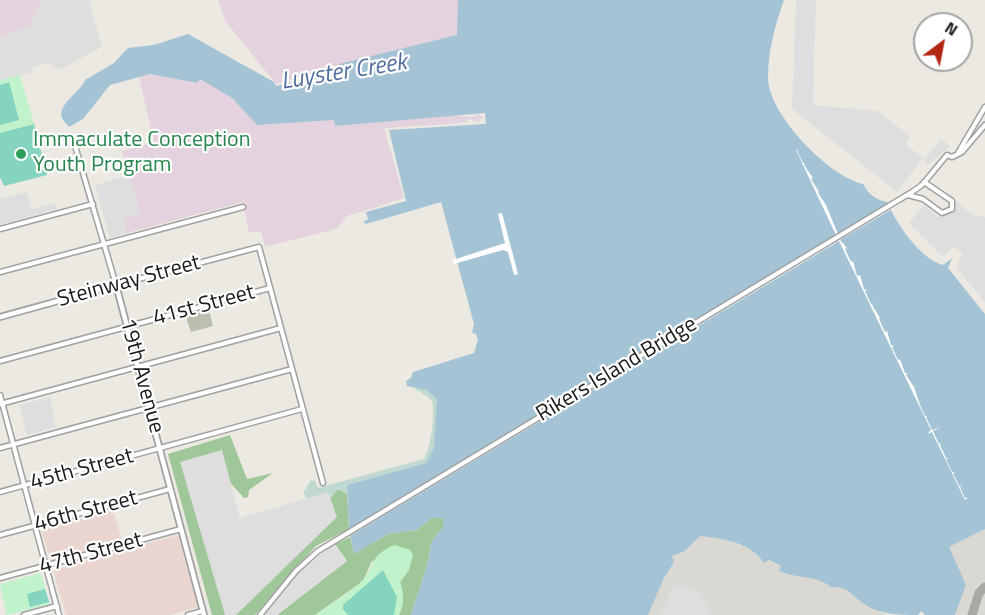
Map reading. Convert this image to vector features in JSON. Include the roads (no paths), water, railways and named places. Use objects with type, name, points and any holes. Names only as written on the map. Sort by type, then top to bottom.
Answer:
[{"type":"street","points":[[958,153],[985,108]]},
{"type":"street","points":[[958,153],[985,125]]},
{"type":"street","name":"19th Avenue","points":[[73,139],[105,244],[203,613]]},
{"type":"street","name":"Rikers Island Bridge","points":[[260,615],[296,571],[318,550],[900,200],[924,182],[947,155],[952,157],[958,153]]},
{"type":"street","points":[[907,195],[923,198],[942,213],[952,209],[952,201],[924,182]]},
{"type":"street","points":[[0,230],[93,204]]},
{"type":"street","points":[[0,272],[243,207]]},
{"type":"street","name":"Steinway Street","points":[[0,317],[259,246],[270,288]]},
{"type":"street","points":[[270,288],[323,483]]},
{"type":"street","name":"41st Street","points":[[0,361],[270,288]]},
{"type":"street","points":[[1,404],[281,328]]},
{"type":"street","points":[[0,448],[292,369]]},
{"type":"street","points":[[0,395],[59,615]]},
{"type":"street","name":"45th Street","points":[[0,492],[302,410]]},
{"type":"street","name":"46th Street","points":[[0,535],[171,489]]},
{"type":"street","name":"47th Street","points":[[0,578],[182,529]]},
{"type":"street","points":[[24,615],[57,606]]},
{"type":"street","points":[[188,615],[203,613]]},
{"type":"water","name":"Luyster Creek","points":[[458,0],[784,0],[773,38],[768,67],[770,92],[778,108],[802,141],[818,157],[849,179],[863,184],[876,198],[887,202],[903,230],[917,248],[943,265],[952,258],[948,268],[985,314],[985,529],[949,547],[966,585],[955,615],[925,615],[921,611],[918,615],[905,615],[880,611],[867,606],[842,588],[831,587],[819,580],[779,571],[781,566],[769,560],[764,563],[759,556],[744,546],[726,540],[700,536],[685,551],[672,556],[674,563],[664,578],[648,615],[411,615],[427,566],[431,543],[443,527],[443,518],[431,518],[417,530],[388,534],[354,554],[349,528],[347,485],[426,463],[434,448],[437,400],[427,390],[407,386],[406,381],[411,378],[413,372],[474,353],[478,339],[476,334],[472,333],[474,324],[441,202],[366,224],[363,222],[368,219],[366,212],[406,201],[389,130],[486,124],[485,113],[335,126],[334,120],[257,125],[232,98],[200,79],[197,83],[150,74],[110,85],[83,119],[69,127],[61,115],[62,109],[85,80],[114,63],[128,48],[154,45],[188,34],[274,82],[276,86],[340,70],[339,64],[457,35]]},
{"type":"place","name":"Immaculate Conception Youth Program","points":[[21,154]]}]
